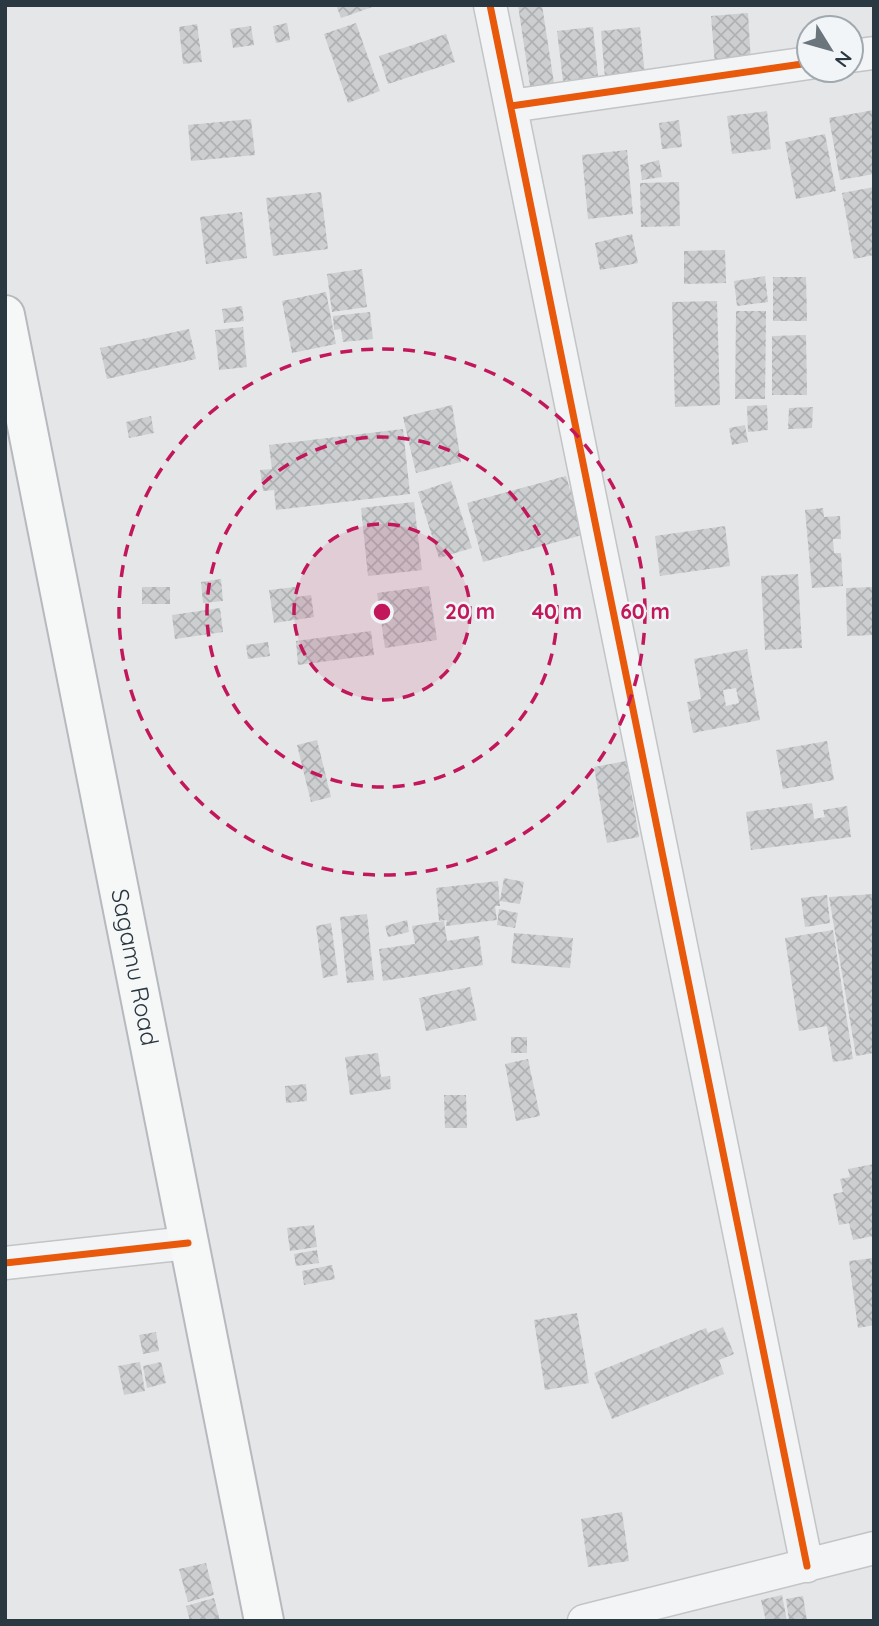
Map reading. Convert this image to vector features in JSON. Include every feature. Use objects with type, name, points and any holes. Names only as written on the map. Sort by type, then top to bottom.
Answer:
[{"type":"highway","name":"Sagamu Road","points":[[5,315],[264,1621]]},
{"type":"street","points":[[490,5],[807,1566]]},
{"type":"street","points":[[512,106],[795,64]]},
{"type":"street","points":[[5,1263],[188,1243]]},
{"type":"street","points":[[584,1621],[874,1548]]},
{"type":"building","points":[[336,5],[375,5],[375,6],[341,18]]},
{"type":"building","points":[[518,5],[542,5],[554,83],[530,86]]},
{"type":"building","points":[[748,13],[751,63],[715,66],[711,16]]},
{"type":"building","points":[[287,23],[290,40],[276,43],[273,26]]},
{"type":"building","points":[[356,23],[380,91],[348,103],[324,34]]},
{"type":"building","points":[[197,24],[202,62],[183,64],[179,27]]},
{"type":"building","points":[[251,26],[254,45],[233,48],[230,29]]},
{"type":"building","points":[[593,27],[598,76],[563,81],[557,31]]},
{"type":"building","points":[[640,27],[645,75],[605,79],[601,31]]},
{"type":"building","points":[[446,34],[455,62],[388,84],[379,56]]},
{"type":"building","points":[[874,110],[874,174],[840,180],[829,118]]},
{"type":"building","points":[[767,111],[771,149],[732,154],[727,116]]},
{"type":"building","points":[[251,119],[255,155],[191,161],[188,125]]},
{"type":"building","points":[[679,120],[682,147],[662,149],[659,123]]},
{"type":"building","points":[[825,134],[836,191],[796,199],[785,142]]},
{"type":"building","points":[[627,150],[633,214],[588,219],[582,155]]},
{"type":"building","points":[[659,160],[662,177],[642,180],[640,165]]},
{"type":"building","points":[[679,182],[680,226],[641,227],[640,183]]},
{"type":"building","points":[[874,187],[874,255],[854,259],[842,193]]},
{"type":"building","points":[[321,192],[328,249],[273,256],[266,198]]},
{"type":"building","points":[[242,212],[247,258],[206,264],[200,217]]},
{"type":"building","points":[[632,234],[638,263],[600,270],[595,243]]},
{"type":"building","points":[[725,250],[726,283],[684,284],[684,251]]},
{"type":"building","points":[[362,269],[367,307],[332,312],[327,274]]},
{"type":"building","points":[[765,276],[768,302],[737,306],[734,281]]},
{"type":"building","points":[[773,277],[806,277],[807,321],[773,321]]},
{"type":"building","points":[[326,292],[336,344],[292,353],[282,301]]},
{"type":"building","points":[[717,301],[720,405],[675,407],[672,302]]},
{"type":"building","points":[[242,306],[244,321],[224,323],[222,309]]},
{"type":"building","points":[[736,311],[766,311],[765,399],[735,399]]},
{"type":"building","points":[[370,312],[373,339],[343,342],[341,329],[334,330],[333,316]]},
{"type":"building","points":[[243,327],[247,367],[219,370],[215,330]]},
{"type":"building","points":[[189,329],[196,359],[107,379],[100,348]]},
{"type":"building","points":[[806,335],[807,395],[772,395],[772,336]]},
{"type":"building","points":[[452,405],[461,462],[416,473],[403,417]]},
{"type":"building","points":[[767,405],[768,430],[748,432],[747,406]]},
{"type":"building","points":[[813,407],[812,428],[788,429],[789,408]]},
{"type":"building","points":[[151,416],[154,433],[129,438],[126,422]]},
{"type":"building","points":[[745,425],[748,442],[732,445],[729,428]]},
{"type":"building","points":[[403,429],[410,494],[276,510],[274,490],[263,491],[260,470],[272,469],[269,445]]},
{"type":"building","points":[[566,476],[570,490],[573,489],[586,534],[483,562],[467,503]]},
{"type":"building","points":[[451,481],[472,548],[439,558],[418,492]]},
{"type":"building","points":[[414,502],[422,570],[368,576],[361,508]]},
{"type":"building","points":[[823,508],[824,517],[840,516],[841,539],[833,539],[834,553],[841,553],[843,586],[812,588],[805,510]]},
{"type":"building","points":[[725,526],[730,566],[660,576],[655,536]]},
{"type":"building","points":[[798,574],[802,648],[765,650],[761,576]]},
{"type":"building","points":[[221,579],[223,601],[203,603],[201,582]]},
{"type":"building","points":[[429,586],[437,640],[385,648],[377,593]]},
{"type":"building","points":[[142,587],[170,587],[170,604],[142,604]]},
{"type":"building","points":[[295,587],[297,597],[311,595],[314,617],[274,623],[269,590]]},
{"type":"building","points":[[874,587],[874,635],[847,636],[846,588]]},
{"type":"building","points":[[220,608],[223,632],[175,639],[172,615]]},
{"type":"building","points":[[371,631],[374,655],[298,665],[296,641]]},
{"type":"building","points":[[268,642],[270,656],[248,659],[246,645]]},
{"type":"building","points":[[747,649],[760,720],[693,733],[687,702],[701,699],[694,659]],"holes":[[[736,688],[739,703],[726,706],[723,690]]]},
{"type":"building","points":[[317,740],[331,797],[311,802],[297,745]]},
{"type":"building","points":[[827,741],[834,780],[783,789],[776,750]]},
{"type":"building","points":[[626,761],[639,837],[607,843],[594,767]]},
{"type":"building","points":[[812,803],[814,819],[825,817],[823,810],[847,806],[851,837],[751,850],[746,812]]},
{"type":"building","points":[[504,878],[524,882],[520,904],[500,901]]},
{"type":"building","points":[[498,881],[500,906],[495,906],[497,920],[446,926],[447,920],[439,921],[436,888]]},
{"type":"building","points":[[874,894],[874,1053],[856,1056],[829,897]]},
{"type":"building","points":[[827,895],[830,923],[805,927],[801,898]]},
{"type":"building","points":[[499,909],[518,913],[515,928],[497,925]]},
{"type":"building","points":[[367,914],[374,980],[347,983],[340,917]]},
{"type":"building","points":[[407,920],[409,932],[388,937],[385,926]]},
{"type":"building","points":[[444,921],[447,941],[479,936],[483,965],[383,981],[379,949],[415,944],[412,926]]},
{"type":"building","points":[[331,923],[338,975],[323,978],[316,926]]},
{"type":"building","points":[[833,930],[853,1059],[833,1062],[827,1026],[799,1031],[785,938]]},
{"type":"building","points":[[514,933],[573,938],[570,968],[511,963]]},
{"type":"building","points":[[470,987],[477,1020],[426,1031],[419,998]]},
{"type":"building","points":[[511,1037],[527,1037],[527,1053],[511,1053]]},
{"type":"building","points":[[378,1053],[381,1077],[390,1076],[391,1089],[350,1095],[345,1057]]},
{"type":"building","points":[[528,1059],[540,1116],[516,1121],[505,1064]]},
{"type":"building","points":[[306,1084],[307,1101],[286,1103],[285,1086]]},
{"type":"building","points":[[444,1095],[466,1095],[467,1128],[445,1128]]},
{"type":"building","points":[[874,1164],[874,1236],[853,1240],[849,1223],[839,1225],[833,1194],[843,1192],[840,1179],[850,1177],[848,1169]]},
{"type":"building","points":[[314,1225],[317,1247],[290,1251],[287,1228]]},
{"type":"building","points":[[317,1250],[319,1263],[296,1266],[294,1254]]},
{"type":"building","points":[[874,1258],[874,1325],[858,1328],[849,1261]]},
{"type":"building","points":[[332,1265],[335,1279],[304,1285],[302,1271]]},
{"type":"building","points":[[577,1313],[589,1383],[545,1390],[534,1320]]},
{"type":"building","points":[[723,1327],[734,1354],[719,1360],[724,1374],[612,1419],[594,1373],[706,1328],[708,1333]]},
{"type":"building","points":[[156,1332],[159,1351],[143,1354],[139,1335]]},
{"type":"building","points":[[140,1362],[145,1391],[124,1395],[118,1366]]},
{"type":"building","points":[[161,1362],[166,1383],[147,1388],[143,1366]]},
{"type":"building","points":[[622,1512],[629,1561],[588,1567],[581,1519]]},
{"type":"building","points":[[206,1563],[214,1595],[188,1602],[179,1569]]},
{"type":"building","points":[[782,1595],[787,1621],[766,1621],[761,1600]]},
{"type":"building","points":[[803,1596],[807,1621],[789,1621],[786,1599]]},
{"type":"building","points":[[214,1598],[220,1621],[190,1621],[186,1606]]},
{"type":"cycle path","points":[[490,5],[807,1566]]},
{"type":"cycle path","points":[[511,106],[795,65]]},
{"type":"cycle path","points":[[5,1263],[188,1243]]}]
